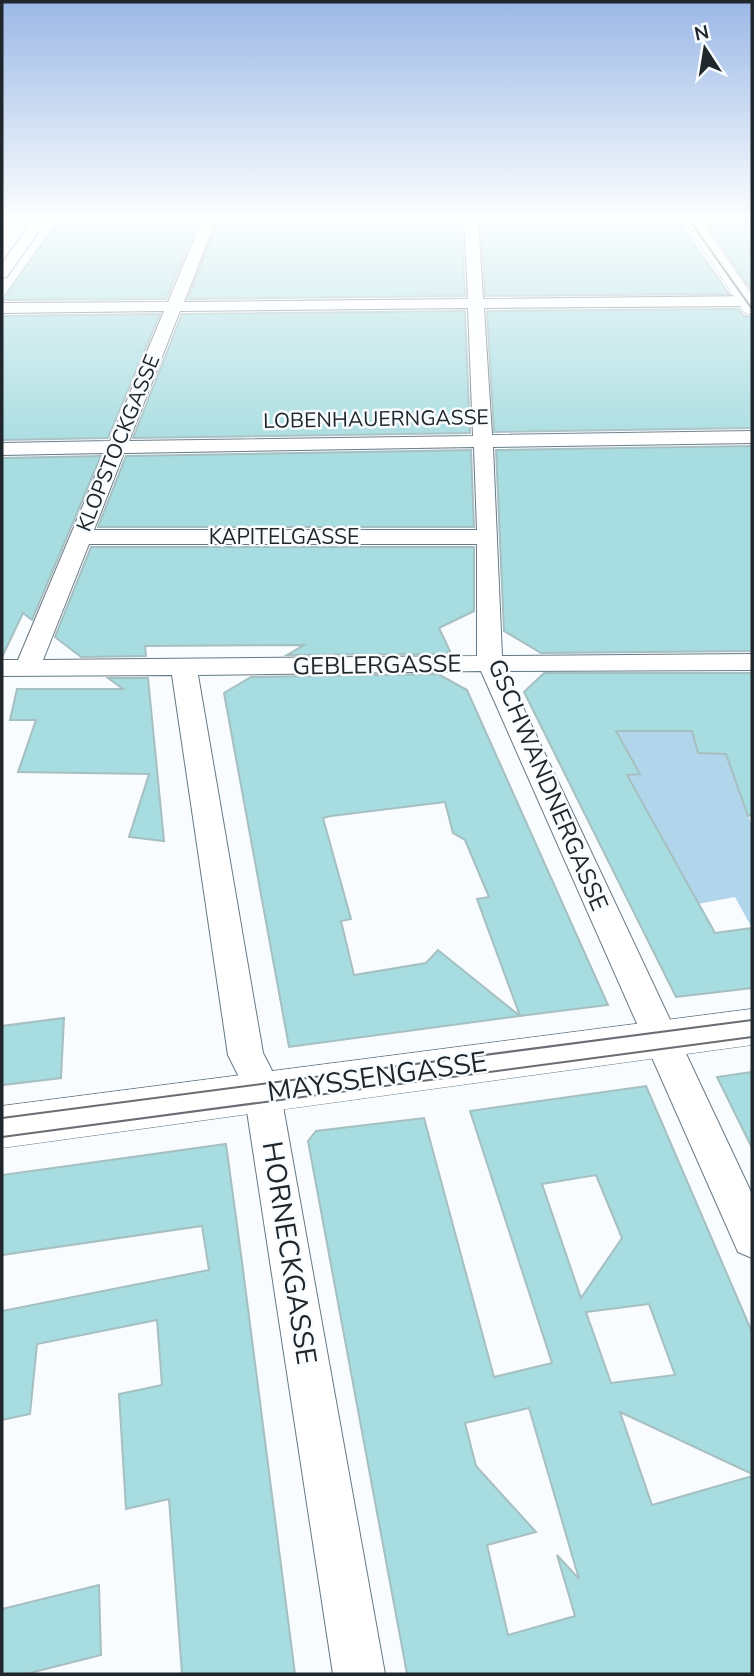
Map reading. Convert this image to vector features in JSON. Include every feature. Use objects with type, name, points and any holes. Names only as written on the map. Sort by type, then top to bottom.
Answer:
[{"type":"street","name":"KLOPSTOCKGASSE","points":[[27,668],[177,296]]},
{"type":"street","name":"GSCHWANDNERGASSE","points":[[477,296],[488,537],[490,663],[752,1238]]},
{"type":"street","points":[[2,308],[477,303],[750,304]]},
{"type":"street","name":"LOBENHAUERNGASSE","points":[[2,449],[752,437]]},
{"type":"street","name":"KAPITELGASSE","points":[[80,537],[488,537]]},
{"type":"street","name":"GEBLERGASSE","points":[[2,668],[184,669],[490,663],[752,662]]},
{"type":"street","name":"HORNECKGASSE","points":[[184,669],[246,1055],[261,1084],[359,1674]]},
{"type":"street","name":"MAYSSENGASSE","points":[[2,1127],[752,1027]]},
{"type":"shaded area","points":[[603,722],[692,731],[698,753],[726,754],[752,826],[752,928],[735,897],[698,904],[627,775],[633,775],[631,771],[635,764]]},
{"type":"building","points":[[5,296],[167,296],[166,299],[2,300]]},
{"type":"building","points":[[189,296],[445,296],[188,299]]},
{"type":"building","points":[[739,309],[744,316],[752,317],[752,428],[494,432],[487,311]]},
{"type":"building","points":[[465,311],[470,433],[133,438],[182,314]]},
{"type":"building","points":[[160,314],[108,438],[2,440],[2,316]]},
{"type":"building","points":[[752,446],[752,651],[541,653],[504,631],[496,450]]},
{"type":"building","points":[[471,450],[474,527],[98,527],[126,456]]},
{"type":"building","points":[[101,456],[32,620],[23,613],[2,657],[2,458]]},
{"type":"building","points":[[91,547],[474,547],[474,611],[439,628],[450,651],[445,654],[287,655],[304,645],[145,646],[146,656],[81,657],[55,637]]},
{"type":"building","points":[[544,673],[752,673],[752,815],[748,816],[726,754],[698,753],[692,731],[616,731],[640,774],[627,775],[715,933],[752,928],[752,988],[676,997],[524,692]]},
{"type":"building","points":[[438,674],[467,690],[608,1005],[289,1047],[224,693],[251,677]],"holes":[[[445,802],[453,833],[465,840],[489,897],[477,899],[520,1016],[438,950],[426,963],[354,975],[341,921],[351,919],[323,818]]]},
{"type":"building","points":[[108,678],[148,678],[164,841],[129,837],[149,774],[18,772],[36,720],[10,720],[17,689],[123,689]]},
{"type":"building","points":[[64,1018],[61,1078],[2,1085],[2,1026]]},
{"type":"building","points":[[752,1072],[752,1148],[717,1077]]},
{"type":"building","points":[[646,1086],[752,1332],[752,1474],[620,1412],[652,1505],[752,1476],[752,1674],[407,1674],[308,1141],[316,1131],[424,1118],[494,1377],[552,1363],[470,1111]],"holes":[[[596,1175],[622,1238],[581,1298],[542,1184]],[[649,1304],[675,1375],[611,1383],[586,1312]],[[529,1408],[579,1579],[557,1555],[575,1616],[508,1635],[487,1545],[536,1532],[476,1466],[465,1423]]]},
{"type":"building","points":[[226,1144],[295,1674],[182,1674],[169,1499],[126,1509],[119,1394],[162,1385],[157,1320],[37,1344],[30,1414],[2,1420],[2,1311],[209,1270],[202,1226],[2,1255],[2,1175]]},
{"type":"building","points":[[99,1585],[101,1655],[26,1674],[2,1674],[2,1609]]},
{"type":"tram line","points":[[743,296],[752,309]]},
{"type":"tram line","points":[[2,1118],[752,1020]]},
{"type":"tram line","points":[[2,1137],[752,1037]]}]
